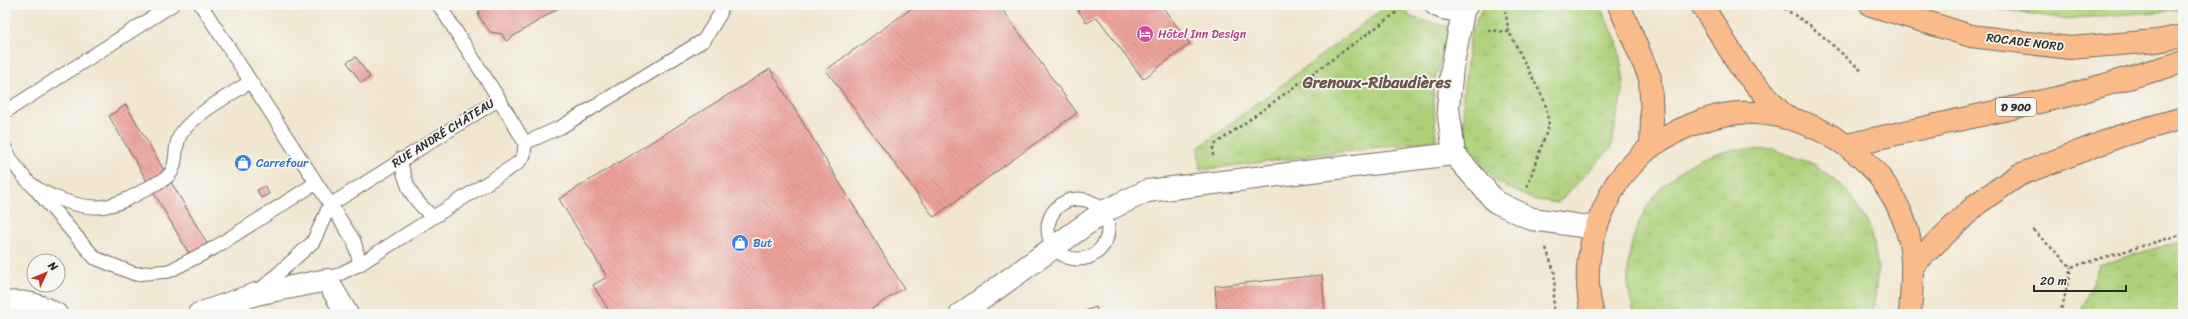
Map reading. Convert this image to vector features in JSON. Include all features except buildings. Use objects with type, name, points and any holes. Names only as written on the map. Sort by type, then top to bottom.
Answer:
[{"type":"main road","points":[[1619,5],[1650,78],[1652,118],[1651,147]]},
{"type":"main road","points":[[1702,5],[1741,68],[1785,117]]},
{"type":"main road","name":"ROCADE NORD","points":[[1871,5],[1884,11],[1971,36],[2070,48],[2157,41],[2183,36]]},
{"type":"main road","name":"D 900","points":[[1847,145],[2070,95],[2183,62]]},
{"type":"main road","points":[[1594,314],[1590,304],[1588,266],[1595,228],[1617,183],[1651,147],[1692,124],[1738,113],[1785,117],[1818,128],[1847,145],[1881,178],[1904,219],[1914,264],[1910,314]]},
{"type":"main road","points":[[1914,264],[1978,203],[2019,175],[2120,136],[2183,118]]},
{"type":"street","points":[[1436,5],[1446,9],[1466,6],[1452,68],[1448,108],[1454,154],[1496,202],[1532,219],[1595,228]]},
{"type":"street","points":[[961,314],[1103,212],[1147,191],[1211,182],[1454,154]]},
{"type":"street","points":[[199,314],[256,294],[327,280],[347,314]]},
{"type":"street","points":[[5,303],[17,301],[40,305],[56,314]]},
{"type":"lane","points":[[5,112],[172,5]]},
{"type":"lane","points":[[201,5],[354,242],[360,264]]},
{"type":"lane","points":[[439,5],[499,99]]},
{"type":"lane","points":[[327,280],[360,264],[518,163],[524,155],[525,143],[561,127],[704,40],[720,14],[722,5]]},
{"type":"lane","points":[[32,185],[56,197],[81,205],[98,207],[130,199],[168,177],[176,159],[177,141],[186,128],[195,119],[250,82]]},
{"type":"lane","name":"RUE ANDRÉ CHÂTEAU","points":[[330,204],[400,159],[499,99],[525,143]]},
{"type":"lane","points":[[5,148],[8,156],[95,258],[134,274],[170,271],[214,248],[316,183]]},
{"type":"lane","points":[[400,159],[407,187],[422,208],[433,217]]},
{"type":"lane","points":[[1071,199],[1082,199],[1092,202],[1103,212],[1109,227],[1108,235],[1098,252],[1090,258],[1070,259],[1061,255],[1054,248],[1049,239],[1049,219],[1062,203],[1071,199]]},
{"type":"lane","points":[[256,294],[313,242],[330,204]]},
{"type":"path","points":[[1211,182],[1213,146],[1407,5]]},
{"type":"path","points":[[1504,5],[1509,32],[1545,102],[1549,125],[1526,188],[1533,191]]},
{"type":"path","points":[[1779,5],[1811,26],[1863,72]]},
{"type":"path","points":[[1532,219],[1544,244],[1555,274],[1553,314]]},
{"type":"path","points":[[2032,230],[2071,267]]},
{"type":"path","points":[[2071,267],[2183,234]]},
{"type":"path","points":[[2058,314],[2063,305],[2071,267]]},
{"type":"green space","points":[[1388,5],[1404,5],[1410,17],[1452,28],[1433,85],[1436,140],[1200,170],[1198,148]]},
{"type":"green space","points":[[1484,5],[1599,5],[1617,41],[1624,82],[1611,148],[1558,203],[1532,199],[1497,182],[1464,139],[1463,94],[1471,31]]},
{"type":"green space","points":[[1975,5],[2183,5],[2183,10],[2064,19]]},
{"type":"green space","points":[[1734,149],[1775,150],[1814,164],[1846,190],[1869,225],[1878,266],[1874,307],[1871,314],[1635,314],[1630,298],[1628,264],[1636,231],[1652,200],[1669,180],[1693,163],[1702,158]]},
{"type":"green space","points":[[2183,240],[2183,314],[2080,314],[2099,265]]},
{"type":"place","name":"Hôtel Inn Design","points":[[1145,34]]},
{"type":"place","name":"Carrefour","points":[[243,163]]},
{"type":"place","name":"But","points":[[740,243]]},
{"type":"district","name":"Grenoux-Ribaudières","points":[[1377,82]]}]
